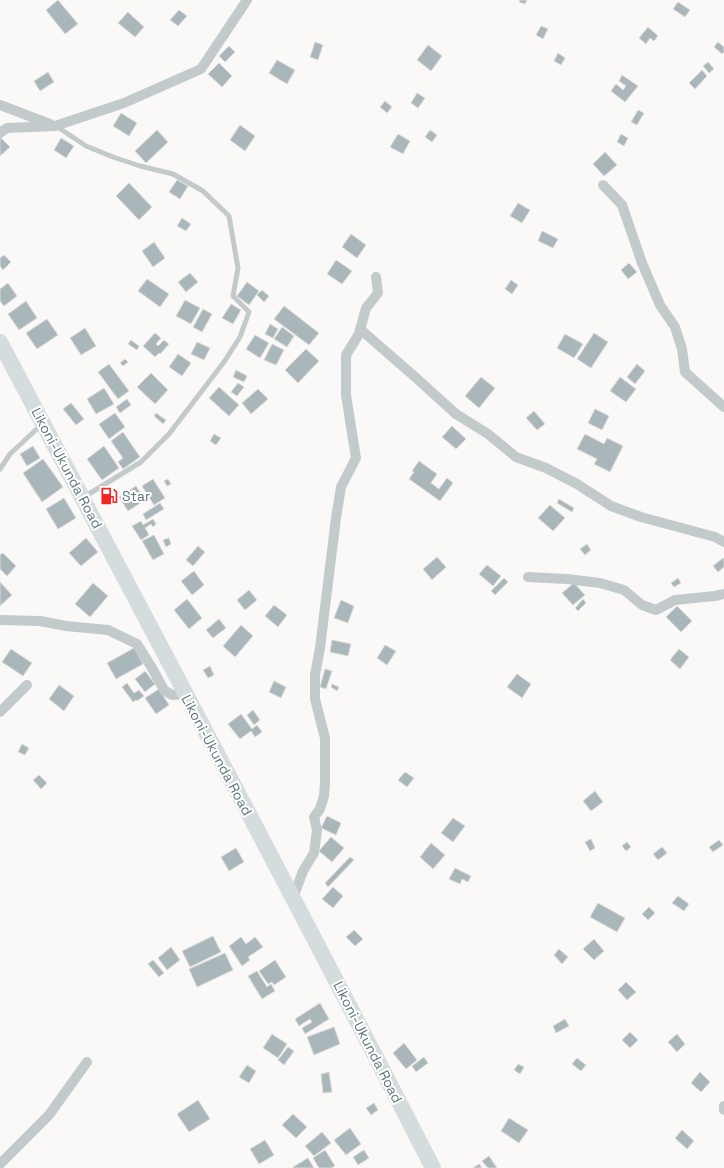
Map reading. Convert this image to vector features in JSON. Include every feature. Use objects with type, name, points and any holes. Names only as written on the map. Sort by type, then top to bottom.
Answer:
[{"type":"highway","name":"Likoni-Ukunda Road","points":[[0,342],[293,898],[433,1168]]},
{"type":"street","points":[[0,133],[7,128],[56,126],[124,103],[201,69],[247,0]]},
{"type":"street","points":[[0,105],[56,126]]},
{"type":"street","points":[[603,185],[622,205],[642,263],[660,305],[675,327],[682,349],[685,372],[724,407]]},
{"type":"street","points":[[293,898],[303,871],[314,853],[318,830],[314,816],[320,809],[324,796],[325,738],[316,699],[315,675],[320,648],[341,487],[356,458],[346,395],[346,355],[359,334],[366,308],[378,293],[376,277]]},
{"type":"street","points":[[360,329],[456,414],[488,434],[516,457],[546,468],[578,484],[611,506],[641,517],[715,537],[724,542]]},
{"type":"street","points":[[528,577],[567,579],[606,585],[624,590],[642,605],[656,610],[675,600],[724,594]]},
{"type":"street","points":[[0,620],[40,621],[66,626],[108,630],[137,644],[164,690],[172,695],[186,694]]},
{"type":"street","points":[[0,712],[27,684]]},
{"type":"street","points":[[0,1164],[48,1115],[87,1062]]},
{"type":"lane","points":[[56,126],[86,146],[113,158],[173,174],[202,191],[229,216],[238,268],[233,296],[249,312],[240,336],[224,362],[169,434],[141,462],[83,498]]},
{"type":"lane","points":[[0,469],[10,454],[43,424]]},
{"type":"building","points":[[58,0],[78,24],[65,34],[46,10]]},
{"type":"building","points":[[520,0],[527,0],[525,4],[519,2]]},
{"type":"building","points":[[678,2],[690,10],[685,17],[673,9]]},
{"type":"building","points":[[179,10],[187,16],[178,26],[170,20]]},
{"type":"building","points":[[128,12],[144,27],[135,37],[118,23]]},
{"type":"building","points":[[541,26],[548,29],[543,39],[536,35]]},
{"type":"building","points":[[648,27],[658,36],[654,41],[650,38],[646,44],[639,38]]},
{"type":"building","points":[[315,42],[323,45],[318,60],[310,57]]},
{"type":"building","points":[[718,42],[724,47],[724,52],[722,54],[714,47]]},
{"type":"building","points":[[428,45],[442,56],[431,71],[417,60]]},
{"type":"building","points":[[229,46],[235,52],[225,62],[219,56]]},
{"type":"building","points":[[558,53],[565,58],[561,65],[554,61]]},
{"type":"building","points":[[277,60],[295,70],[287,84],[269,73]]},
{"type":"building","points":[[708,62],[714,69],[709,73],[703,66]]},
{"type":"building","points":[[219,63],[232,76],[222,87],[208,74]]},
{"type":"building","points":[[702,70],[707,76],[695,89],[689,83]]},
{"type":"building","points":[[48,72],[54,82],[40,91],[34,81]]},
{"type":"building","points":[[622,75],[638,86],[625,102],[611,91],[616,84],[623,90],[626,86],[619,81]]},
{"type":"building","points":[[417,93],[425,98],[418,108],[411,103]]},
{"type":"building","points":[[385,101],[392,107],[387,113],[380,107]]},
{"type":"building","points":[[638,110],[644,113],[637,125],[631,122]]},
{"type":"building","points":[[121,113],[137,123],[129,136],[113,126]]},
{"type":"building","points":[[240,125],[255,136],[245,151],[230,140]]},
{"type":"building","points":[[157,130],[168,142],[146,163],[135,151]]},
{"type":"building","points":[[430,130],[437,135],[432,142],[425,137]]},
{"type":"building","points":[[398,134],[410,141],[403,154],[390,147]]},
{"type":"building","points":[[621,134],[628,138],[624,146],[617,142]]},
{"type":"building","points":[[0,137],[10,147],[0,156]]},
{"type":"building","points":[[61,138],[74,146],[66,158],[54,150]]},
{"type":"building","points":[[605,152],[617,165],[604,176],[593,164]]},
{"type":"building","points":[[177,180],[188,186],[180,199],[169,192]]},
{"type":"building","points":[[129,183],[152,207],[139,220],[116,196]]},
{"type":"building","points":[[518,203],[530,210],[522,223],[510,216]]},
{"type":"building","points":[[182,218],[191,224],[186,231],[177,226]]},
{"type":"building","points":[[542,231],[558,239],[553,248],[538,241]]},
{"type":"building","points":[[351,234],[366,245],[357,258],[342,247]]},
{"type":"building","points":[[154,242],[165,258],[153,267],[142,251]]},
{"type":"building","points":[[4,255],[11,262],[3,270],[0,266],[0,258]]},
{"type":"building","points":[[336,260],[352,271],[342,284],[327,274]]},
{"type":"building","points":[[629,263],[637,272],[628,279],[621,270]]},
{"type":"building","points":[[190,273],[198,282],[186,292],[178,282]]},
{"type":"building","points":[[147,279],[169,294],[160,307],[138,291]]},
{"type":"building","points":[[511,280],[518,285],[512,294],[505,289]]},
{"type":"building","points":[[247,282],[259,291],[249,305],[237,296]]},
{"type":"building","points":[[8,283],[17,296],[4,306],[0,301],[0,289]]},
{"type":"building","points":[[262,290],[269,296],[264,302],[257,295]]},
{"type":"building","points":[[185,300],[200,308],[191,324],[176,316]]},
{"type":"building","points":[[26,301],[37,318],[19,330],[8,314]]},
{"type":"building","points":[[231,304],[241,310],[233,324],[222,318]]},
{"type":"building","points":[[284,306],[319,333],[309,345],[274,319]]},
{"type":"building","points":[[203,309],[212,314],[202,332],[193,327]]},
{"type":"building","points":[[47,319],[58,335],[37,349],[26,333]]},
{"type":"building","points":[[270,324],[278,329],[273,338],[265,334]]},
{"type":"building","points":[[282,327],[294,336],[287,347],[274,339]]},
{"type":"building","points":[[85,328],[96,346],[81,355],[70,338]]},
{"type":"building","points":[[155,333],[161,338],[156,344],[158,346],[164,340],[169,344],[160,354],[159,353],[155,357],[143,346]]},
{"type":"building","points":[[594,333],[608,342],[591,368],[577,359]]},
{"type":"building","points":[[565,334],[583,344],[574,358],[557,348]]},
{"type":"building","points":[[255,335],[269,343],[260,358],[246,349]]},
{"type":"building","points":[[131,340],[139,346],[137,350],[128,344]]},
{"type":"building","points":[[197,342],[210,348],[204,360],[191,354]]},
{"type":"building","points":[[272,344],[284,350],[276,365],[264,360]]},
{"type":"building","points":[[306,349],[319,361],[298,383],[285,370]]},
{"type":"building","points":[[178,354],[191,363],[182,376],[169,367]]},
{"type":"building","points":[[125,359],[128,362],[123,366],[120,363]]},
{"type":"building","points":[[109,364],[129,391],[118,399],[98,372]]},
{"type":"building","points":[[637,364],[645,371],[635,384],[627,377]]},
{"type":"building","points":[[236,370],[247,376],[244,382],[233,377]]},
{"type":"building","points":[[151,373],[168,390],[155,404],[137,387]]},
{"type":"building","points":[[481,377],[495,388],[479,408],[465,396]]},
{"type":"building","points":[[620,377],[636,389],[626,402],[610,391]]},
{"type":"building","points":[[238,383],[244,387],[237,396],[231,392]]},
{"type":"building","points":[[219,387],[239,405],[229,416],[209,398]]},
{"type":"building","points":[[104,388],[114,404],[96,414],[87,399]]},
{"type":"building","points":[[258,389],[268,399],[251,414],[242,403]]},
{"type":"building","points":[[127,399],[131,405],[120,413],[116,407]]},
{"type":"building","points":[[71,403],[84,419],[76,425],[63,409]]},
{"type":"building","points":[[595,409],[609,416],[602,430],[588,423]]},
{"type":"building","points":[[534,411],[545,424],[537,430],[526,418]]},
{"type":"building","points":[[115,413],[125,427],[109,439],[99,424]]},
{"type":"building","points":[[156,413],[166,420],[163,424],[154,416]]},
{"type":"building","points":[[452,426],[466,439],[456,449],[442,437]]},
{"type":"building","points":[[123,432],[140,457],[123,469],[118,462],[123,458],[111,441]]},
{"type":"building","points":[[214,434],[221,438],[216,445],[210,441]]},
{"type":"building","points":[[585,434],[604,444],[607,438],[623,446],[610,472],[594,464],[597,459],[577,449]]},
{"type":"building","points":[[33,446],[40,458],[27,466],[20,454]]},
{"type":"building","points":[[104,446],[119,468],[102,480],[87,459]]},
{"type":"building","points":[[43,459],[63,487],[42,502],[23,473]]},
{"type":"building","points":[[419,461],[437,474],[431,483],[439,489],[447,478],[453,483],[440,501],[409,479],[414,472],[412,471]]},
{"type":"building","points":[[153,479],[165,498],[154,505],[142,486]]},
{"type":"building","points":[[168,479],[171,484],[167,486],[164,481]]},
{"type":"building","points":[[136,486],[145,500],[128,511],[119,497]]},
{"type":"building","points":[[64,498],[76,518],[58,529],[46,509]]},
{"type":"building","points":[[559,499],[574,508],[572,512],[557,503]]},
{"type":"building","points":[[160,503],[164,509],[146,520],[143,514]]},
{"type":"building","points":[[550,505],[565,518],[553,531],[538,518]]},
{"type":"building","points":[[153,519],[156,524],[153,527],[151,524],[145,528],[149,535],[141,540],[132,526],[141,521],[143,525]]},
{"type":"building","points":[[154,535],[164,554],[153,560],[142,541]]},
{"type":"building","points":[[86,538],[98,552],[81,566],[69,553]]},
{"type":"building","points":[[169,538],[171,544],[166,547],[163,540]]},
{"type":"building","points":[[587,544],[591,550],[585,555],[580,549]]},
{"type":"building","points":[[198,546],[205,552],[193,566],[186,560]]},
{"type":"building","points":[[3,553],[16,566],[7,576],[0,569],[0,555]]},
{"type":"building","points":[[437,557],[446,567],[432,580],[423,569]]},
{"type":"building","points":[[723,558],[724,567],[718,572],[713,566]]},
{"type":"building","points":[[487,565],[501,576],[493,586],[479,574]]},
{"type":"building","points":[[194,571],[204,585],[192,595],[181,581]]},
{"type":"building","points":[[504,578],[508,582],[495,595],[491,591]]},
{"type":"building","points":[[678,578],[681,583],[674,587],[671,583]]},
{"type":"building","points":[[0,582],[12,595],[0,606]]},
{"type":"building","points":[[93,583],[108,596],[90,617],[75,604]]},
{"type":"building","points":[[574,583],[585,595],[573,605],[562,593]]},
{"type":"building","points":[[249,590],[257,600],[245,610],[237,600]]},
{"type":"building","points":[[187,599],[202,618],[189,629],[174,610]]},
{"type":"building","points":[[583,599],[586,603],[578,611],[575,608]]},
{"type":"building","points":[[341,600],[354,606],[348,623],[334,618]]},
{"type":"building","points":[[274,605],[287,615],[278,627],[265,616]]},
{"type":"building","points":[[677,606],[692,621],[681,632],[666,617]]},
{"type":"building","points":[[219,619],[226,628],[213,638],[206,630]]},
{"type":"building","points":[[241,625],[253,636],[235,657],[223,646]]},
{"type":"building","points":[[332,640],[351,644],[348,656],[330,652]]},
{"type":"building","points":[[385,645],[396,651],[387,665],[377,658]]},
{"type":"building","points":[[134,648],[143,664],[116,679],[107,663]]},
{"type":"building","points":[[11,649],[32,663],[23,676],[2,662]]},
{"type":"building","points":[[679,649],[689,657],[680,669],[670,660]]},
{"type":"building","points":[[210,666],[214,675],[208,678],[203,670]]},
{"type":"building","points":[[325,669],[332,671],[326,689],[320,687]]},
{"type":"building","points":[[145,671],[155,684],[145,692],[135,679]]},
{"type":"building","points":[[517,674],[531,684],[522,698],[507,687]]},
{"type":"building","points":[[274,681],[286,687],[281,698],[269,692]]},
{"type":"building","points":[[127,683],[134,693],[139,690],[144,696],[133,702],[122,687]]},
{"type":"building","points":[[332,684],[339,687],[337,691],[331,687]]},
{"type":"building","points":[[59,685],[74,696],[64,711],[49,699]]},
{"type":"building","points":[[159,689],[169,705],[156,714],[145,698]]},
{"type":"building","points":[[253,710],[260,720],[254,725],[247,715]]},
{"type":"building","points":[[241,714],[252,729],[257,725],[262,732],[255,737],[251,731],[240,739],[228,724]]},
{"type":"building","points":[[22,744],[29,748],[25,755],[18,752]]},
{"type":"building","points":[[405,772],[414,778],[407,787],[398,780]]},
{"type":"building","points":[[39,775],[47,783],[41,789],[33,780]]},
{"type":"building","points":[[595,791],[603,802],[591,811],[583,801]]},
{"type":"building","points":[[327,816],[341,823],[336,835],[321,828]]},
{"type":"building","points":[[453,818],[465,826],[453,842],[441,833]]},
{"type":"building","points":[[331,837],[344,848],[332,862],[319,851]]},
{"type":"building","points":[[591,839],[595,848],[590,851],[585,842]]},
{"type":"building","points":[[719,840],[723,845],[713,852],[709,847]]},
{"type":"building","points":[[627,842],[631,847],[626,851],[622,846]]},
{"type":"building","points":[[431,843],[445,855],[433,869],[420,857]]},
{"type":"building","points":[[662,847],[667,853],[658,860],[653,854]]},
{"type":"building","points":[[236,848],[244,862],[229,871],[221,857]]},
{"type":"building","points":[[350,857],[354,860],[328,887],[325,883]]},
{"type":"building","points":[[455,868],[471,876],[468,882],[462,879],[460,884],[449,879]]},
{"type":"building","points":[[333,887],[343,896],[333,908],[322,899]]},
{"type":"building","points":[[678,896],[689,904],[684,911],[672,903]]},
{"type":"building","points":[[598,903],[625,918],[617,932],[590,917]]},
{"type":"building","points":[[649,907],[655,913],[648,920],[642,914]]},
{"type":"building","points":[[354,930],[363,939],[355,946],[346,937]]},
{"type":"building","points":[[213,936],[221,952],[190,967],[182,951]]},
{"type":"building","points":[[241,937],[246,944],[255,937],[263,947],[248,957],[250,960],[242,966],[229,946]]},
{"type":"building","points":[[594,939],[604,951],[594,960],[583,949]]},
{"type":"building","points":[[171,947],[180,960],[167,970],[158,958]]},
{"type":"building","points":[[559,949],[568,957],[562,964],[554,955]]},
{"type":"building","points":[[225,953],[233,970],[197,987],[189,969]]},
{"type":"building","points":[[153,960],[164,973],[159,977],[148,964]]},
{"type":"building","points":[[275,960],[286,977],[274,985],[272,982],[268,984],[259,971]]},
{"type":"building","points":[[257,971],[267,987],[271,984],[275,991],[262,999],[248,976]]},
{"type":"building","points":[[626,982],[636,992],[627,1000],[618,990]]},
{"type":"building","points":[[320,1003],[329,1019],[305,1034],[302,1028],[312,1022],[310,1019],[299,1026],[295,1019]]},
{"type":"building","points":[[565,1019],[569,1026],[556,1033],[553,1026]]},
{"type":"building","points":[[334,1027],[340,1044],[314,1055],[307,1037]]},
{"type":"building","points":[[630,1032],[638,1040],[630,1048],[622,1040]]},
{"type":"building","points":[[272,1034],[287,1044],[278,1058],[263,1048]]},
{"type":"building","points":[[677,1034],[685,1044],[677,1052],[668,1042]]},
{"type":"building","points":[[404,1043],[417,1060],[406,1069],[393,1053]]},
{"type":"building","points":[[288,1047],[294,1051],[284,1065],[278,1060]]},
{"type":"building","points":[[424,1057],[428,1063],[416,1072],[412,1066]]},
{"type":"building","points":[[577,1058],[586,1065],[581,1071],[572,1064]]},
{"type":"building","points":[[518,1064],[524,1067],[520,1074],[514,1070]]},
{"type":"building","points":[[247,1065],[256,1071],[249,1083],[239,1077]]},
{"type":"building","points":[[329,1072],[332,1092],[323,1093],[321,1074]]},
{"type":"building","points":[[700,1072],[710,1082],[701,1092],[691,1083]]},
{"type":"building","points":[[198,1100],[210,1119],[189,1132],[177,1114]]},
{"type":"building","points":[[374,1103],[378,1110],[371,1115],[366,1108]]},
{"type":"building","points":[[293,1114],[307,1127],[296,1138],[282,1125]]},
{"type":"building","points":[[509,1118],[528,1130],[519,1143],[501,1131]]},
{"type":"building","points":[[350,1128],[361,1144],[346,1155],[334,1140]]},
{"type":"building","points":[[682,1130],[694,1141],[687,1149],[675,1138]]},
{"type":"building","points":[[322,1132],[331,1143],[314,1156],[305,1146]]},
{"type":"building","points":[[265,1140],[274,1155],[259,1164],[250,1149]]},
{"type":"building","points":[[325,1150],[335,1166],[331,1168],[319,1168],[313,1158]]},
{"type":"building","points":[[364,1150],[369,1158],[358,1165],[353,1157]]},
{"type":"building","points":[[489,1156],[497,1168],[488,1168],[482,1161]]},
{"type":"building","points":[[308,1158],[314,1168],[293,1168],[293,1167]]},
{"type":"building","points":[[479,1164],[482,1168],[473,1168]]},
{"type":"place","name":"Star","points":[[109,496]]}]
